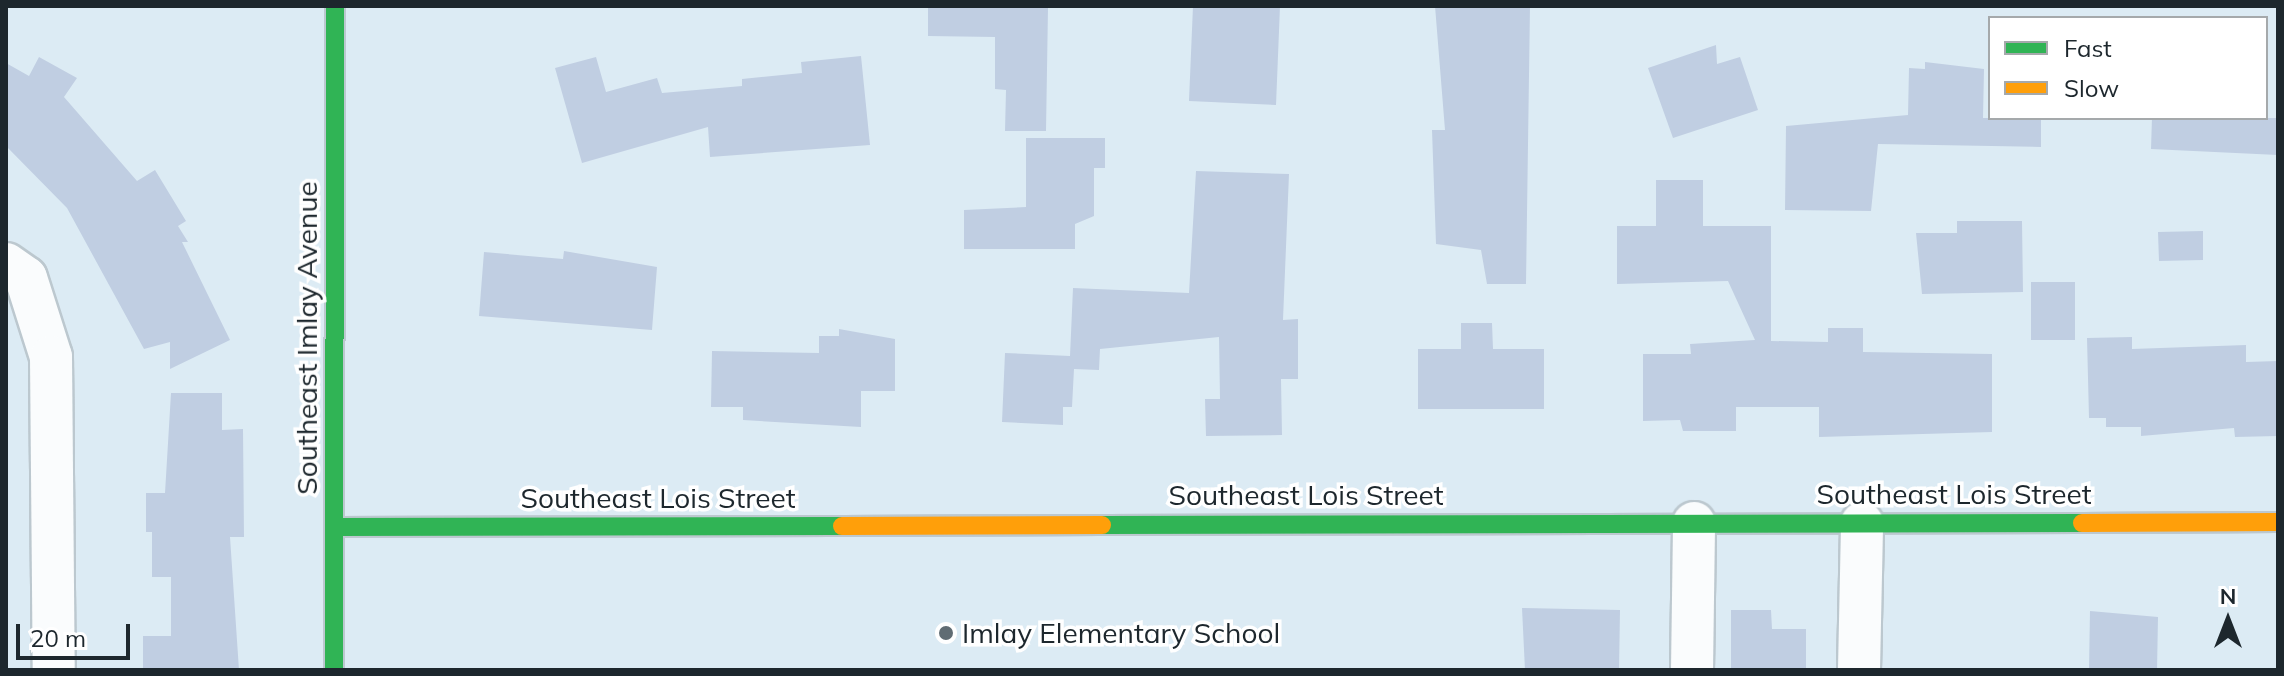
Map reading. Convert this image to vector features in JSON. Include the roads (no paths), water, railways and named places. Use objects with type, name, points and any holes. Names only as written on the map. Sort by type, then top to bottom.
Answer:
[{"type":"street","name":"Southeast Imlay Avenue","points":[[334,670],[335,6]]},
{"type":"street","points":[[6,264],[26,278],[51,357],[54,670]]},
{"type":"street","name":"Southeast Lois Street","points":[[334,527],[2278,522]]},
{"type":"street","points":[[1692,670],[1694,523]]},
{"type":"street","points":[[1859,670],[1862,523]]},
{"type":"place","name":"Imlay Elementary School","points":[[946,633]]}]
